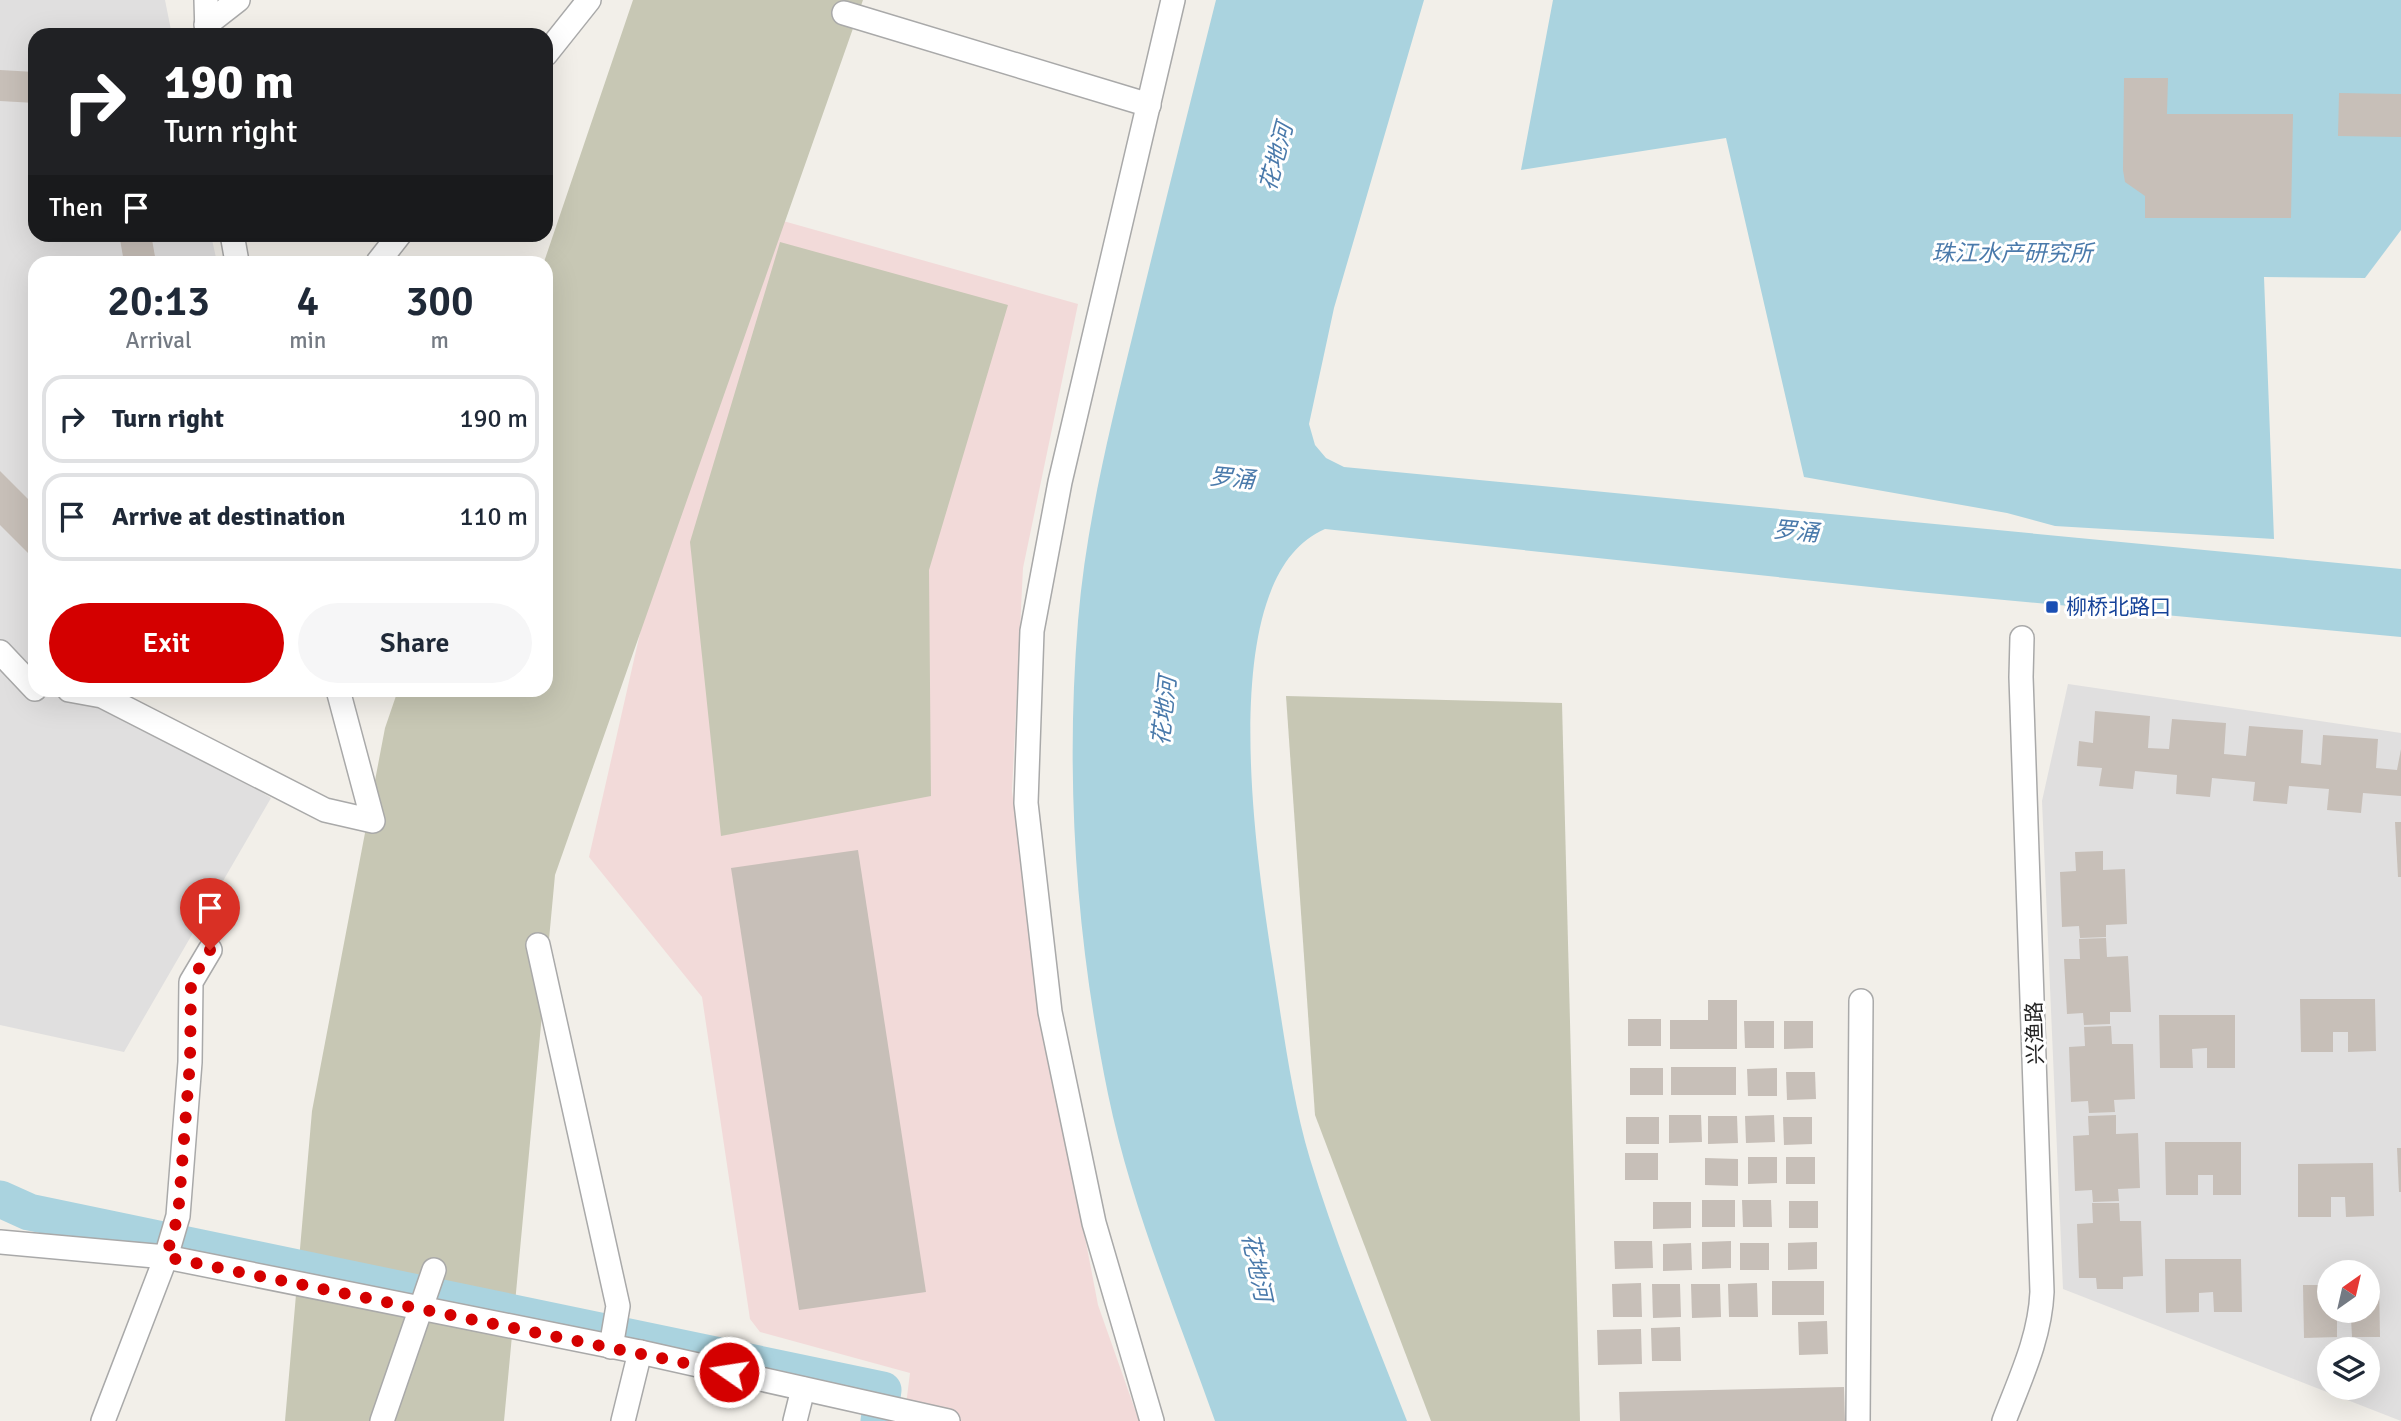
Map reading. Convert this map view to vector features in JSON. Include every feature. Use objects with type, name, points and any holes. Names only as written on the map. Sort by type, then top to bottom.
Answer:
[{"type":"street","points":[[206,0],[206,28]]},
{"type":"street","points":[[208,28],[238,0]]},
{"type":"street","points":[[553,45],[589,0]]},
{"type":"street","points":[[1152,1421],[1094,1223],[1050,1012],[1026,803],[1032,631],[1060,482],[1173,0]]},
{"type":"street","points":[[844,13],[1149,105]]},
{"type":"street","points":[[383,256],[394,242]]},
{"type":"street","name":"兴渔路","points":[[2004,1421],[2032,1348],[2041,1316],[2042,1292],[2021,677],[2022,638]]},
{"type":"street","points":[[0,653],[28,682]]},
{"type":"street","points":[[104,697],[325,810],[373,821],[340,697]]},
{"type":"street","points":[[538,945],[618,1306],[611,1347]]},
{"type":"street","points":[[103,1421],[166,1257],[178,1216],[190,1062],[191,982],[210,950]]},
{"type":"street","points":[[1858,1421],[1861,1001]]},
{"type":"street","points":[[0,1242],[166,1257],[640,1352],[948,1421]]},
{"type":"street","points":[[382,1421],[423,1310],[434,1270]]},
{"type":"street","points":[[623,1421],[640,1352]]},
{"type":"street","points":[[795,1421],[803,1389]]},
{"type":"shaded area","points":[[0,0],[165,0],[171,28],[28,28],[28,242],[213,242],[216,256],[28,256],[28,697],[113,697],[271,798],[124,1052],[0,1025]]},
{"type":"shaded area","points":[[633,0],[863,0],[555,875],[504,1421],[285,1421],[312,1111],[385,728],[396,697],[553,697],[553,256],[546,256]]},
{"type":"shaded area","points":[[737,208],[1078,304],[1023,568],[1012,791],[1037,987],[1098,1305],[1139,1421],[904,1421],[910,1373],[760,1332],[750,1319],[702,997],[589,857]]},
{"type":"shaded area","points":[[780,242],[1008,305],[929,570],[931,796],[721,836],[690,542]]},
{"type":"shaded area","points":[[2068,684],[2401,733],[2401,1421],[2347,1400],[2380,1400],[2380,1337],[2317,1337],[2317,1388],[2063,1289],[2042,801]]},
{"type":"shaded area","points":[[1286,696],[1562,703],[1580,1421],[1431,1421],[1315,1115]]},
{"type":"water","points":[[1216,0],[1424,0],[1334,308],[1309,424],[1315,445],[1326,458],[1344,467],[2401,569],[2401,637],[1918,592],[1325,529],[1289,558],[1266,605],[1254,665],[1250,732],[1253,801],[1267,927],[1289,1066],[1310,1159],[1344,1258],[1407,1421],[1215,1421],[1129,1177],[1108,1094],[1088,977],[1073,800],[1074,681],[1082,585],[1093,512],[1108,441]]},
{"type":"water","name":"珠江水产研究所","points":[[1553,0],[2401,0],[2401,230],[2365,278],[2264,277],[2274,539],[2055,526],[2007,513],[1804,477],[1726,138],[1521,170]]},
{"type":"building","points":[[0,70],[28,72],[28,103],[0,101]]},
{"type":"building","points":[[2124,78],[2168,78],[2167,114],[2293,114],[2291,218],[2145,218],[2145,196],[2125,182],[2123,170]]},
{"type":"building","points":[[2339,93],[2401,94],[2401,137],[2338,136]]},
{"type":"building","points":[[120,242],[152,242],[155,256],[123,256]]},
{"type":"building","points":[[0,471],[28,499],[28,553],[0,525]]},
{"type":"building","points":[[2095,711],[2150,716],[2148,748],[2169,749],[2172,719],[2226,723],[2224,754],[2246,756],[2249,726],[2303,730],[2301,763],[2321,765],[2323,735],[2378,739],[2376,768],[2397,770],[2401,749],[2401,796],[2363,793],[2361,813],[2327,810],[2329,789],[2289,786],[2287,804],[2253,801],[2255,782],[2212,778],[2210,797],[2176,794],[2177,775],[2135,771],[2133,789],[2099,786],[2102,768],[2077,766],[2079,741],[2093,743]]},
{"type":"building","points":[[2395,822],[2401,822],[2401,877],[2398,877]]},
{"type":"building","points":[[858,850],[926,1292],[799,1310],[731,868]]},
{"type":"building","points":[[2103,851],[2103,870],[2125,869],[2127,924],[2106,925],[2106,937],[2080,938],[2079,926],[2062,927],[2060,872],[2076,871],[2075,852]]},
{"type":"building","points":[[2106,938],[2107,957],[2128,956],[2131,1012],[2110,1012],[2110,1024],[2084,1025],[2083,1013],[2067,1014],[2064,959],[2080,959],[2079,939]]},
{"type":"building","points":[[2300,999],[2375,999],[2376,1051],[2348,1052],[2348,1032],[2333,1032],[2333,1052],[2301,1052]]},
{"type":"building","points":[[1708,1000],[1737,1000],[1737,1049],[1670,1049],[1670,1020],[1708,1020]]},
{"type":"building","points":[[2159,1015],[2235,1015],[2235,1068],[2207,1068],[2207,1048],[2192,1049],[2193,1068],[2160,1068]]},
{"type":"building","points":[[1628,1019],[1661,1019],[1661,1046],[1628,1046]]},
{"type":"building","points":[[1744,1021],[1774,1021],[1774,1048],[1745,1048]]},
{"type":"building","points":[[1784,1021],[1813,1021],[1813,1048],[1784,1049]]},
{"type":"building","points":[[2111,1026],[2112,1044],[2133,1044],[2135,1099],[2114,1100],[2115,1112],[2089,1113],[2088,1101],[2071,1102],[2069,1047],[2085,1046],[2084,1027]]},
{"type":"building","points":[[1671,1067],[1736,1067],[1736,1095],[1671,1095]]},
{"type":"building","points":[[1630,1068],[1663,1068],[1663,1095],[1630,1095]]},
{"type":"building","points":[[1777,1068],[1777,1096],[1748,1096],[1747,1069]]},
{"type":"building","points":[[1786,1072],[1815,1072],[1816,1099],[1787,1100]]},
{"type":"building","points":[[1669,1115],[1701,1115],[1702,1142],[1669,1143]]},
{"type":"building","points":[[1774,1115],[1775,1142],[1746,1143],[1745,1116]]},
{"type":"building","points":[[2116,1115],[2116,1134],[2138,1133],[2140,1188],[2118,1189],[2119,1201],[2093,1202],[2092,1190],[2075,1191],[2073,1136],[2089,1135],[2088,1116]]},
{"type":"building","points":[[1708,1116],[1737,1116],[1738,1143],[1708,1144]]},
{"type":"building","points":[[1626,1117],[1659,1117],[1659,1144],[1626,1144]]},
{"type":"building","points":[[1783,1117],[1812,1117],[1812,1144],[1784,1145]]},
{"type":"building","points":[[2165,1142],[2241,1142],[2241,1195],[2213,1195],[2213,1175],[2198,1175],[2198,1195],[2166,1195]]},
{"type":"building","points":[[2397,1148],[2401,1148],[2401,1192],[2399,1192]]},
{"type":"building","points":[[1625,1153],[1658,1153],[1658,1180],[1625,1180]]},
{"type":"building","points":[[1748,1157],[1777,1157],[1777,1183],[1748,1184]]},
{"type":"building","points":[[1786,1157],[1815,1157],[1815,1184],[1786,1184]]},
{"type":"building","points":[[1705,1158],[1738,1159],[1738,1186],[1705,1185]]},
{"type":"building","points":[[2373,1163],[2374,1216],[2346,1217],[2345,1197],[2331,1197],[2331,1217],[2298,1217],[2298,1164]]},
{"type":"building","points":[[1702,1200],[1735,1200],[1735,1227],[1702,1227]]},
{"type":"building","points":[[1742,1200],[1771,1200],[1772,1227],[1743,1227]]},
{"type":"building","points":[[1789,1201],[1818,1201],[1818,1228],[1789,1228]]},
{"type":"building","points":[[1653,1202],[1691,1202],[1691,1228],[1653,1229]]},
{"type":"building","points":[[2092,1203],[2119,1203],[2120,1221],[2141,1221],[2143,1276],[2123,1277],[2123,1289],[2097,1289],[2096,1278],[2079,1278],[2077,1224],[2093,1223]]},
{"type":"building","points":[[1614,1241],[1652,1241],[1653,1268],[1615,1269]]},
{"type":"building","points":[[1731,1241],[1731,1268],[1702,1269],[1702,1242]]},
{"type":"building","points":[[1817,1242],[1817,1269],[1788,1270],[1788,1243]]},
{"type":"building","points":[[1691,1243],[1692,1270],[1663,1271],[1663,1244]]},
{"type":"building","points":[[1740,1243],[1769,1243],[1769,1270],[1740,1270]]},
{"type":"building","points":[[2165,1259],[2241,1259],[2242,1312],[2214,1312],[2213,1292],[2199,1293],[2199,1312],[2166,1313]]},
{"type":"building","points":[[1772,1281],[1824,1281],[1824,1315],[1772,1315]]},
{"type":"building","points":[[1641,1283],[1642,1317],[1613,1317],[1612,1284]]},
{"type":"building","points":[[1757,1283],[1758,1317],[1729,1317],[1728,1284]]},
{"type":"building","points":[[1652,1284],[1680,1284],[1681,1317],[1653,1318]]},
{"type":"building","points":[[1691,1284],[1720,1284],[1721,1317],[1692,1318]]},
{"type":"building","points":[[2303,1285],[2317,1285],[2317,1323],[2337,1323],[2337,1337],[2304,1338]]},
{"type":"building","points":[[1827,1321],[1828,1354],[1799,1355],[1798,1322]]},
{"type":"building","points":[[2351,1323],[2380,1323],[2380,1337],[2352,1337]]},
{"type":"building","points":[[1680,1327],[1681,1361],[1652,1361],[1651,1328]]},
{"type":"building","points":[[1641,1329],[1642,1364],[1598,1365],[1597,1330]]},
{"type":"building","points":[[1844,1387],[1845,1421],[1620,1421],[1619,1392]]},
{"type":"waterway","points":[[0,1199],[29,1212],[883,1390],[879,1421]]},
{"type":"place","name":"柳桥北路口","points":[[2052,607]]},
{"type":"route","points":[[210,950],[191,982],[190,1062],[178,1216],[166,1257],[729,1372]]},
{"type":"water label","name":"花地河","points":[[1276,157]]},
{"type":"water label","name":"罗涌","points":[[1232,478]]},
{"type":"water label","name":"罗涌","points":[[1796,531]]},
{"type":"water label","name":"花地河","points":[[1164,711]]},
{"type":"water label","name":"花地河","points":[[1257,1267]]}]
